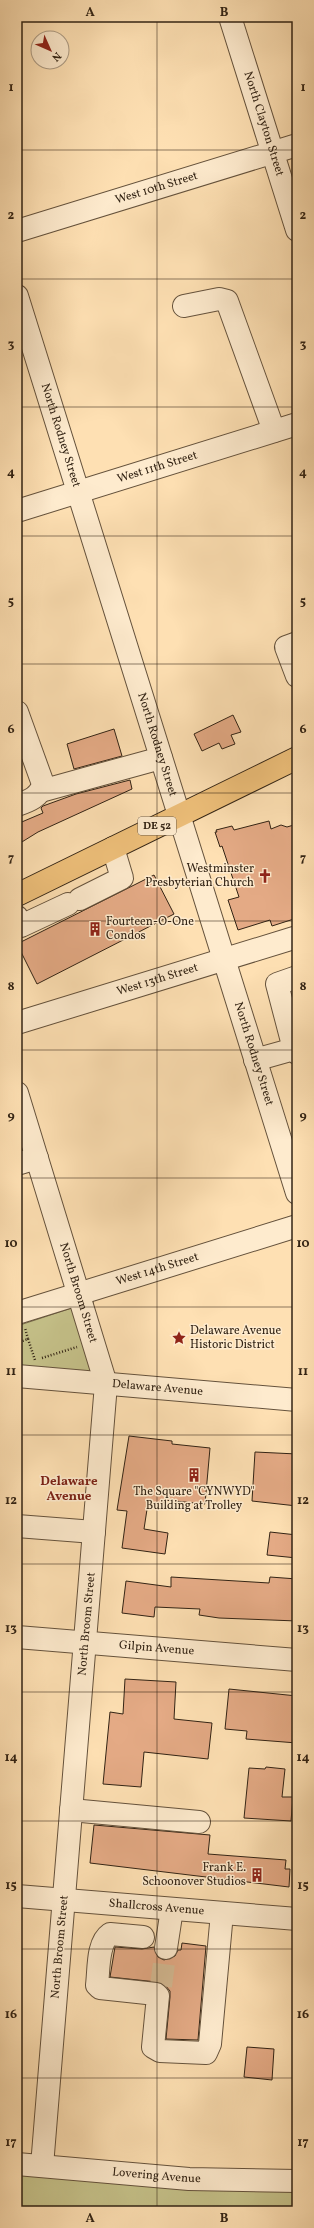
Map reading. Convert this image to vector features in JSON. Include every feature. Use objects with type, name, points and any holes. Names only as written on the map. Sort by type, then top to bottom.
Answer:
[{"type":"main road","name":"DE 52","points":[[17,895],[297,758]]},
{"type":"street","name":"North Clayton Street","points":[[230,17],[297,230]]},
{"type":"street","name":"West 10th Street","points":[[17,231],[297,145]]},
{"type":"street","name":"North Rodney Street","points":[[17,296],[297,1193]]},
{"type":"street","points":[[184,306],[219,298],[227,301],[274,432]]},
{"type":"street","name":"West 11th Street","points":[[17,511],[297,424]]},
{"type":"street","points":[[297,643],[286,647],[297,676]]},
{"type":"street","points":[[17,712],[43,784],[41,790]]},
{"type":"street","points":[[17,805],[30,800],[41,790],[161,758]]},
{"type":"street","points":[[17,917],[21,926],[122,878],[112,848]]},
{"type":"street","name":"West 13th Street","points":[[17,1023],[297,936]]},
{"type":"street","points":[[255,1060],[296,1051],[277,984],[297,977]]},
{"type":"street","name":"North Broom Street","points":[[19,1107],[27,1161],[79,1294],[106,1384],[42,2166]]},
{"type":"street","name":"West 14th Street","points":[[21,1319],[79,1294],[297,1226]]},
{"type":"street","name":"Delaware Avenue","points":[[17,1376],[297,1400]]},
{"type":"street","points":[[17,1526],[94,1532]]},
{"type":"street","name":"Gilpin Avenue","points":[[17,1637],[297,1660]]},
{"type":"street","points":[[71,1810],[199,1822]]},
{"type":"street","name":"Shallcross Avenue","points":[[17,1896],[297,1919]]},
{"type":"street","points":[[166,1948],[172,1909]]},
{"type":"street","points":[[143,1937],[110,1934],[107,1936],[102,1944],[98,1985],[100,1988],[154,1993],[160,1991],[153,2047],[160,2052],[201,2054],[208,2051],[210,2044],[222,1913]]},
{"type":"street","name":"Lovering Avenue","points":[[17,2164],[189,2179],[297,2181]]},
{"type":"path","points":[[21,1319],[36,1360]]},
{"type":"path","points":[[17,1343],[28,1340]]},
{"type":"path","points":[[76,1340],[81,1354]]},
{"type":"path","points":[[36,1360],[78,1346]]},
{"type":"path","points":[[36,1360],[43,1362]]},
{"type":"shaded area","points":[[93,1301],[100,1378],[17,1365],[17,1326]]},
{"type":"shaded area","points":[[17,2164],[297,2181],[297,2211],[17,2211]]},
{"type":"building","points":[[233,715],[241,732],[231,735],[235,744],[222,749],[219,743],[202,751],[194,734]]},
{"type":"building","points":[[114,729],[122,756],[74,769],[67,744]]},
{"type":"building","points":[[130,780],[132,789],[38,832],[17,845],[17,824],[43,813],[41,808],[43,806],[76,794]]},
{"type":"building","name":"Westminster Presbyterian Church","points":[[269,821],[271,829],[281,825],[287,827],[297,824],[297,918],[272,926],[270,920],[238,930],[228,900],[239,897],[222,846],[220,847],[215,832],[217,832],[216,830],[232,826],[234,830]]},
{"type":"building","name":"Fourteen-O-One Condos","points":[[154,875],[174,914],[37,984],[17,944]]},
{"type":"building","points":[[129,1436],[172,1441],[172,1444],[210,1448],[205,1504],[164,1500],[163,1506],[148,1503],[144,1529],[168,1533],[165,1554],[122,1548],[127,1511],[117,1510]]},
{"type":"building","points":[[255,1452],[297,1454],[297,1506],[252,1501]]},
{"type":"building","points":[[270,1532],[297,1535],[297,1558],[267,1555]]},
{"type":"building","points":[[171,1577],[269,1583],[270,1577],[297,1579],[297,1621],[219,1618],[199,1615],[200,1609],[155,1607],[154,1617],[122,1613],[126,1581],[171,1587]]},
{"type":"building","points":[[125,1679],[176,1682],[174,1719],[212,1723],[208,1759],[144,1752],[141,1787],[103,1784],[110,1712],[123,1714]]},
{"type":"building","points":[[229,1689],[297,1696],[297,1743],[246,1739],[247,1731],[225,1729]]},
{"type":"building","points":[[266,1767],[285,1769],[282,1797],[293,1797],[291,1821],[244,1818],[249,1768],[265,1769]]},
{"type":"building","points":[[94,1825],[210,1835],[208,1854],[286,1860],[285,1869],[290,1869],[289,1887],[90,1863]]},
{"type":"building","points":[[182,1943],[206,1946],[198,2040],[166,2039],[170,1991],[165,1985],[157,1982],[110,1977],[115,1947],[142,1949],[154,1947],[158,1957],[164,1960],[175,1956],[178,1950],[181,1950]]},
{"type":"building","points":[[247,2047],[274,2049],[272,2080],[244,2077]]},
{"type":"tunnel","points":[[161,1986],[166,1948]]},
{"type":"place","name":"Westminster Presbyterian Church","points":[[265,876]]},
{"type":"place","name":"Fourteen-O-One Condos","points":[[95,929]]},
{"type":"place","name":"Delaware Avenue Historic District","points":[[179,1338]]},
{"type":"place","name":"The Square \"CYNWYD\" Building at Trolley","points":[[194,1475]]},
{"type":"place","name":"Frank E. Schoonover Studios","points":[[257,1875]]},
{"type":"district","name":"Delaware Avenue","points":[[69,1490]]}]
